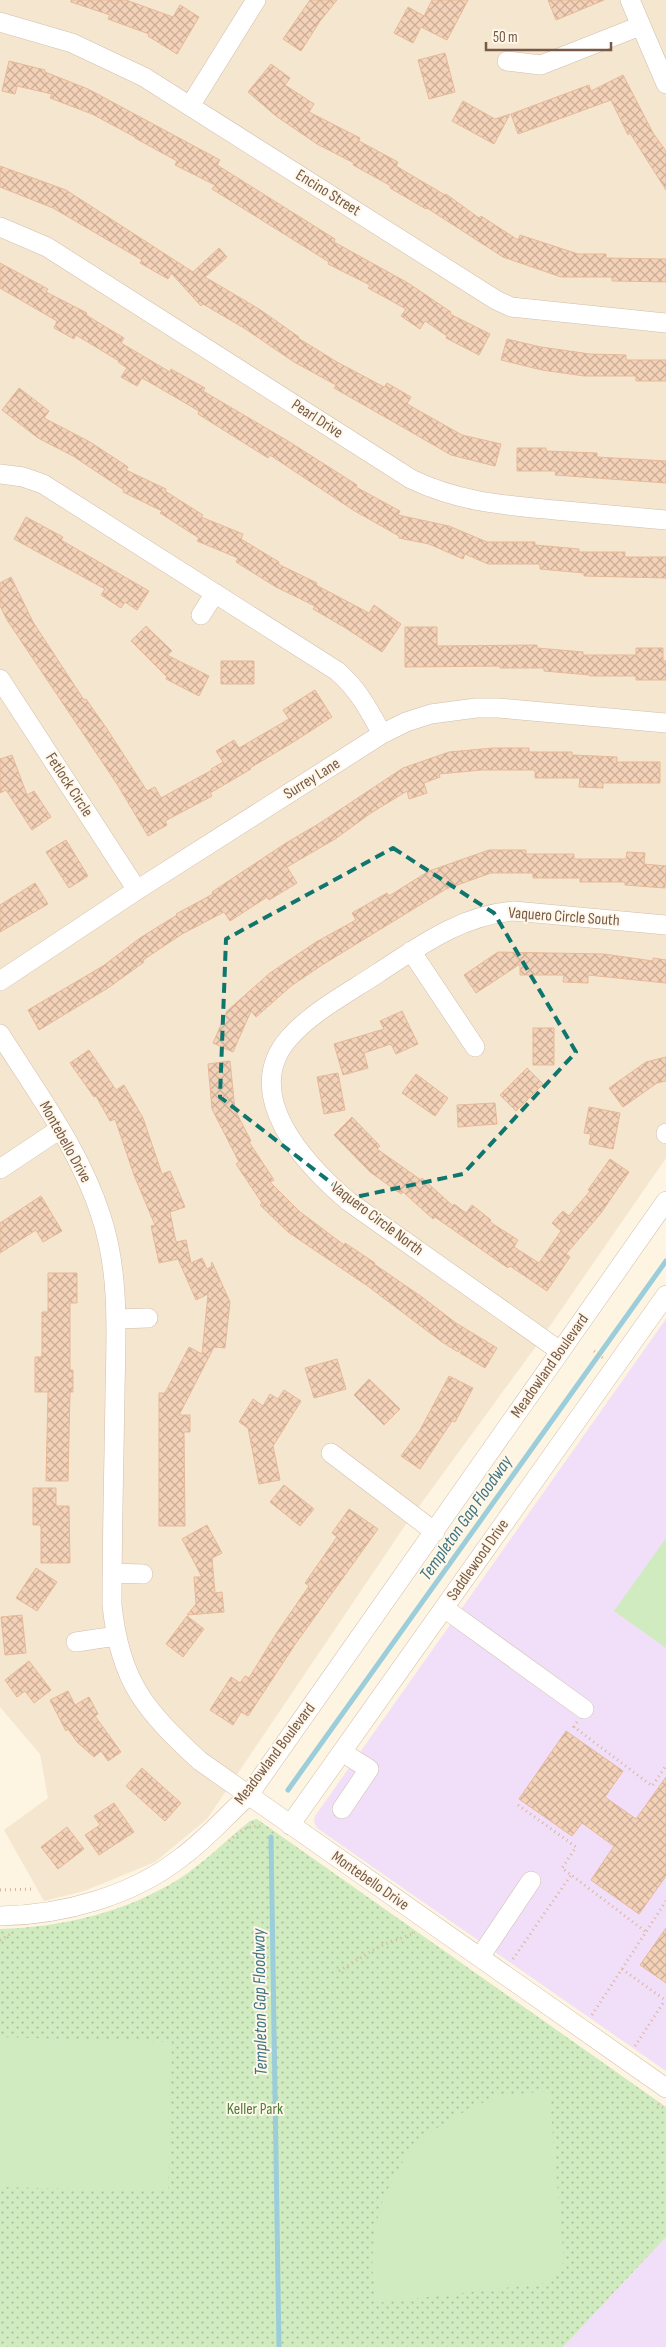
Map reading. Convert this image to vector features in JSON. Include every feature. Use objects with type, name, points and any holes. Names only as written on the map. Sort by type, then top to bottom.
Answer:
[{"type":"street","points":[[190,106],[256,0]]},
{"type":"street","points":[[630,0],[666,84]]},
{"type":"street","name":"Encino Street","points":[[0,22],[46,34],[102,56],[144,77],[496,300],[511,307],[666,324]]},
{"type":"street","points":[[508,61],[541,65],[640,26]]},
{"type":"street","name":"Pearl Drive","points":[[0,227],[47,247],[410,479],[429,488],[450,496],[499,505],[666,520]]},
{"type":"street","points":[[0,474],[23,477],[43,484],[337,671],[351,683],[364,700],[382,734]]},
{"type":"street","points":[[201,615],[215,593]]},
{"type":"street","name":"Fetlock Circle","points":[[0,680],[137,890]]},
{"type":"street","name":"Surrey Lane","points":[[0,981],[137,890],[382,734],[406,722],[431,714],[476,708],[498,708],[666,723]]},
{"type":"street","name":"Vaquero Circle South","points":[[385,969],[411,951],[456,925],[495,912],[514,911],[666,925]]},
{"type":"street","points":[[411,951],[475,1047]]},
{"type":"street","name":"Vaquero Circle North","points":[[385,969],[313,1016],[288,1039],[279,1054],[273,1071],[272,1091],[275,1110],[296,1149],[348,1201],[560,1350]]},
{"type":"street","name":"Montebello Drive","points":[[0,1034],[86,1174],[102,1218],[114,1285],[116,1319],[112,1573],[116,1636],[132,1684],[147,1708],[200,1761],[290,1825],[485,1950],[666,2088]]},
{"type":"street","points":[[0,1169],[60,1129]]},
{"type":"street","name":"Meadowland Boulevard","points":[[0,1916],[46,1913],[80,1907],[140,1882],[182,1858],[208,1836],[248,1796],[666,1201]]},
{"type":"street","name":"Saddlewood Drive","points":[[290,1825],[666,1295]]},
{"type":"street","points":[[116,1319],[148,1318]]},
{"type":"street","points":[[331,1453],[435,1532]]},
{"type":"street","points":[[112,1573],[143,1574]]},
{"type":"street","points":[[444,1608],[584,1709]]},
{"type":"street","points":[[76,1642],[116,1636]]},
{"type":"street","points":[[342,1752],[369,1769],[342,1809]]},
{"type":"street","points":[[485,1950],[531,1881]]},
{"type":"path","points":[[594,1350],[604,1358]]},
{"type":"path","points":[[584,1709],[574,1727],[652,1786],[666,1766]]},
{"type":"path","points":[[518,1805],[576,1847],[562,1868],[646,1932]]},
{"type":"path","points":[[228,1842],[242,1830],[253,1825],[263,1826],[271,1832]]},
{"type":"path","points":[[513,1958],[570,1875]]},
{"type":"path","points":[[0,1890],[33,1889]]},
{"type":"path","points":[[583,2012],[591,2018],[666,1901]]},
{"type":"path","points":[[407,1928],[423,1939]]},
{"type":"path","points":[[0,1940],[13,1932],[20,1932]]},
{"type":"path","points":[[339,1971],[380,1946],[415,1933]]},
{"type":"path","points":[[485,1950],[513,1958],[521,1964]]},
{"type":"path","points":[[622,1969],[666,2000],[635,2046]]},
{"type":"path","points":[[628,2041],[643,2051]]},
{"type":"path","points":[[650,2098],[666,2110]]},
{"type":"highlighted area","points":[[393,848],[494,913],[576,1052],[463,1174],[351,1198],[220,1097],[226,939]]},
{"type":"shaded area","points":[[0,0],[666,0],[666,1158],[534,1349],[404,1527],[207,1819],[155,1862],[84,1891],[44,1901],[4,1830],[48,1798],[40,1754],[0,1707]]},
{"type":"shaded area","points":[[666,1319],[666,2071],[317,1828],[314,1822],[315,1816]]},
{"type":"shaded area","points":[[666,2237],[666,2347],[563,2347]]},
{"type":"green space","points":[[666,1538],[666,1648],[614,1611]]},
{"type":"green space","name":"Keller Park","points":[[257,1819],[666,2107],[666,2237],[563,2347],[0,2347],[0,1929],[24,1928],[70,1921],[92,1916],[137,1901],[188,1873],[250,1821]]},
{"type":"green space","points":[[0,2037],[172,2042],[168,2191],[0,2187]]},
{"type":"green space","points":[[549,2091],[564,2262],[547,2283],[377,2303],[372,2268],[374,2231],[384,2196],[406,2156],[432,2131],[469,2109],[498,2096]]},
{"type":"building","points":[[71,0],[126,0],[173,17],[180,5],[199,17],[177,54],[148,36],[149,34],[108,19],[110,15],[71,2]]},
{"type":"building","points":[[310,0],[337,0],[320,21],[301,51],[283,39]]},
{"type":"building","points":[[432,0],[468,0],[447,40],[421,27],[413,43],[394,33],[408,7],[424,16]]},
{"type":"building","points":[[548,0],[604,0],[556,20]]},
{"type":"building","points":[[445,53],[455,92],[429,99],[418,60]]},
{"type":"building","points":[[9,61],[45,70],[45,72],[88,89],[220,160],[217,165],[335,239],[334,242],[408,283],[451,312],[450,314],[490,334],[479,355],[446,338],[447,336],[425,321],[420,329],[401,316],[406,309],[368,288],[370,285],[328,264],[329,262],[212,189],[215,185],[175,165],[177,161],[135,137],[92,114],[50,98],[52,94],[17,86],[15,94],[2,91]]},
{"type":"building","points":[[271,64],[290,78],[285,85],[314,104],[309,112],[360,138],[359,141],[398,162],[396,166],[446,194],[479,218],[481,216],[518,240],[520,235],[578,254],[606,254],[606,258],[666,259],[666,282],[612,281],[612,277],[561,277],[503,257],[427,208],[353,165],[354,163],[317,144],[276,116],[248,92]]},
{"type":"building","points":[[623,75],[653,133],[666,151],[666,190],[630,133],[628,135],[611,100],[518,134],[511,114],[589,85],[591,91]]},
{"type":"building","points":[[463,101],[495,119],[510,114],[494,144],[452,121]]},
{"type":"building","points":[[0,166],[66,190],[193,272],[219,248],[227,257],[205,277],[259,309],[298,338],[337,362],[384,387],[387,383],[411,397],[407,404],[462,435],[501,444],[495,466],[451,455],[334,388],[336,385],[294,362],[244,328],[203,304],[201,306],[171,273],[168,279],[140,263],[142,260],[53,208],[0,187]]},
{"type":"building","points":[[0,263],[48,289],[46,292],[87,313],[86,315],[124,338],[121,343],[170,372],[171,369],[205,388],[203,391],[288,441],[357,485],[356,487],[400,511],[398,515],[449,526],[487,542],[535,542],[535,545],[579,549],[579,552],[625,552],[625,557],[666,557],[666,578],[584,576],[584,573],[540,569],[540,564],[488,564],[465,554],[463,559],[429,544],[399,538],[399,536],[353,510],[270,455],[268,458],[198,414],[199,411],[151,383],[142,378],[137,386],[121,377],[127,368],[119,361],[76,335],[74,339],[54,328],[57,321],[0,288]]},
{"type":"building","points":[[507,339],[541,347],[590,354],[626,355],[626,360],[666,360],[666,381],[636,381],[636,376],[584,376],[542,370],[501,360]]},
{"type":"building","points":[[19,388],[49,411],[44,418],[90,442],[128,467],[126,470],[166,489],[165,491],[203,515],[201,517],[243,534],[241,539],[279,562],[278,564],[317,583],[316,585],[369,613],[374,605],[401,624],[382,652],[313,609],[315,606],[276,587],[236,562],[238,558],[197,541],[199,538],[160,513],[162,511],[123,492],[124,490],[73,456],[38,438],[2,410]]},
{"type":"building","points":[[517,448],[546,448],[546,451],[597,453],[597,457],[666,461],[666,483],[555,475],[556,471],[517,471]]},
{"type":"building","points":[[26,517],[63,537],[61,540],[149,591],[137,610],[125,602],[121,608],[101,595],[105,589],[14,539]]},
{"type":"building","points":[[11,577],[33,622],[84,700],[86,699],[107,729],[147,791],[155,787],[161,798],[223,762],[216,751],[234,740],[239,748],[289,719],[283,710],[315,690],[332,717],[210,793],[212,796],[165,821],[167,825],[148,836],[117,784],[7,620],[0,606],[0,583]]},
{"type":"building","points":[[146,626],[172,651],[167,655],[209,676],[199,696],[166,679],[167,677],[131,641]]},
{"type":"building","points":[[405,627],[437,627],[437,646],[537,645],[537,648],[583,652],[583,655],[636,655],[636,648],[663,648],[663,661],[666,661],[666,680],[636,680],[636,676],[590,676],[544,671],[544,668],[500,668],[500,666],[405,667]]},
{"type":"building","points":[[221,661],[254,661],[254,684],[221,684]]},
{"type":"building","points":[[493,748],[529,748],[529,752],[572,752],[572,755],[617,757],[617,762],[660,762],[660,783],[603,783],[603,788],[579,787],[580,778],[535,778],[535,770],[481,770],[439,774],[440,777],[424,783],[427,793],[409,799],[407,791],[371,813],[335,839],[287,867],[297,883],[269,900],[267,897],[230,921],[224,912],[182,934],[143,960],[144,962],[108,988],[39,1030],[28,1010],[103,966],[176,914],[213,894],[212,892],[403,768],[449,752]]},
{"type":"building","points":[[12,755],[27,795],[34,791],[51,817],[32,830],[6,790],[0,793],[0,759]]},
{"type":"building","points":[[66,840],[88,876],[69,888],[46,852]]},
{"type":"building","points":[[489,850],[526,850],[526,854],[574,854],[574,859],[626,859],[627,852],[645,853],[644,864],[666,866],[665,888],[625,885],[625,882],[580,882],[580,878],[533,878],[533,873],[491,873],[446,889],[322,965],[291,986],[256,1017],[251,1011],[233,1052],[213,1043],[227,1011],[270,973],[316,942],[356,920],[352,913],[387,893],[389,896],[429,871]]},
{"type":"building","points":[[35,883],[48,904],[0,932],[0,905]]},
{"type":"building","points":[[498,952],[604,954],[653,961],[653,958],[666,960],[666,983],[588,975],[588,983],[563,982],[564,975],[520,975],[520,964],[476,993],[464,975]]},
{"type":"building","points":[[402,1011],[418,1044],[396,1054],[391,1044],[364,1053],[368,1068],[343,1075],[334,1044],[384,1029],[380,1021]]},
{"type":"building","points":[[533,1028],[554,1028],[554,1065],[533,1065]]},
{"type":"building","points":[[89,1050],[116,1090],[124,1085],[143,1118],[162,1174],[170,1171],[185,1207],[170,1212],[176,1242],[186,1240],[191,1263],[202,1258],[207,1269],[211,1267],[212,1262],[230,1302],[225,1348],[214,1347],[179,1415],[190,1415],[190,1432],[184,1432],[185,1526],[159,1526],[159,1393],[165,1393],[189,1347],[202,1354],[208,1294],[196,1300],[178,1259],[159,1263],[151,1226],[155,1225],[134,1175],[115,1119],[110,1121],[96,1096],[94,1097],[70,1063]]},
{"type":"building","points":[[666,1057],[666,1081],[657,1083],[623,1107],[609,1088],[646,1062]]},
{"type":"building","points":[[230,1061],[235,1110],[251,1141],[249,1142],[274,1180],[270,1182],[299,1211],[344,1245],[345,1243],[375,1263],[456,1323],[497,1348],[485,1368],[460,1353],[464,1346],[458,1352],[442,1342],[369,1287],[288,1232],[260,1205],[262,1203],[236,1164],[239,1162],[212,1109],[208,1064]]},
{"type":"building","points":[[527,1068],[543,1084],[516,1111],[500,1095]]},
{"type":"building","points":[[338,1073],[345,1110],[324,1114],[317,1077]]},
{"type":"building","points":[[416,1074],[448,1098],[435,1116],[402,1093]]},
{"type":"building","points":[[495,1103],[497,1124],[458,1127],[457,1105]]},
{"type":"building","points":[[589,1107],[620,1113],[613,1149],[589,1144],[591,1134],[584,1133]]},
{"type":"building","points":[[352,1117],[380,1146],[377,1149],[421,1180],[422,1178],[453,1206],[454,1204],[466,1213],[472,1205],[491,1220],[490,1222],[518,1240],[514,1247],[539,1263],[561,1231],[552,1223],[563,1211],[569,1216],[590,1191],[588,1190],[610,1159],[629,1172],[601,1213],[566,1254],[570,1257],[547,1291],[510,1266],[508,1268],[435,1217],[433,1219],[403,1192],[401,1194],[370,1172],[334,1135]]},
{"type":"building","points":[[41,1196],[62,1231],[43,1242],[36,1230],[0,1253],[0,1223]]},
{"type":"building","points":[[48,1273],[77,1273],[77,1303],[70,1303],[70,1370],[73,1370],[73,1392],[70,1392],[68,1481],[46,1481],[48,1392],[35,1392],[35,1357],[42,1357],[42,1312],[48,1312]]},
{"type":"building","points":[[337,1359],[346,1389],[314,1398],[305,1368]]},
{"type":"building","points":[[449,1376],[473,1388],[455,1422],[452,1421],[420,1469],[401,1456],[420,1430]]},
{"type":"building","points":[[369,1379],[400,1409],[384,1425],[354,1395]]},
{"type":"building","points":[[284,1390],[301,1401],[273,1446],[280,1480],[259,1484],[248,1428],[239,1422],[253,1399],[263,1406],[270,1394],[278,1399]]},
{"type":"building","points":[[284,1485],[314,1509],[300,1526],[270,1502]]},
{"type":"building","points":[[33,1488],[56,1488],[56,1506],[69,1506],[70,1563],[41,1563],[41,1525],[33,1525]]},
{"type":"building","points":[[349,1509],[378,1529],[296,1643],[248,1716],[241,1712],[233,1725],[210,1710],[231,1677],[240,1683],[245,1676],[249,1678],[309,1586],[305,1583],[337,1537],[332,1533]]},
{"type":"building","points":[[207,1525],[222,1553],[212,1558],[215,1593],[222,1592],[224,1612],[187,1615],[196,1604],[194,1577],[202,1577],[182,1539]]},
{"type":"building","points":[[36,1568],[57,1582],[37,1611],[16,1598]]},
{"type":"building","points":[[22,1615],[26,1653],[5,1655],[1,1617]]},
{"type":"building","points":[[187,1616],[204,1629],[183,1657],[166,1644]]},
{"type":"building","points":[[29,1661],[51,1690],[34,1703],[25,1691],[17,1697],[5,1680]]},
{"type":"building","points":[[68,1691],[75,1705],[89,1697],[98,1714],[95,1716],[121,1752],[108,1761],[101,1751],[94,1757],[77,1742],[68,1729],[66,1731],[50,1700]]},
{"type":"building","points":[[566,1731],[623,1771],[605,1797],[636,1819],[666,1777],[666,1876],[639,1914],[591,1880],[614,1846],[582,1823],[572,1836],[519,1799]]},
{"type":"building","points":[[142,1768],[181,1803],[165,1821],[126,1786]]},
{"type":"building","points":[[114,1803],[134,1832],[99,1855],[85,1835],[100,1825],[94,1816]]},
{"type":"building","points":[[67,1827],[84,1849],[58,1869],[41,1847]]},
{"type":"building","points":[[666,1928],[666,1983],[640,1965]]},
{"type":"waterway","name":"Templeton Gap Floodway","points":[[288,1790],[666,1261]]},
{"type":"waterway","name":"Templeton Gap Floodway","points":[[271,1837],[279,2347]]}]
